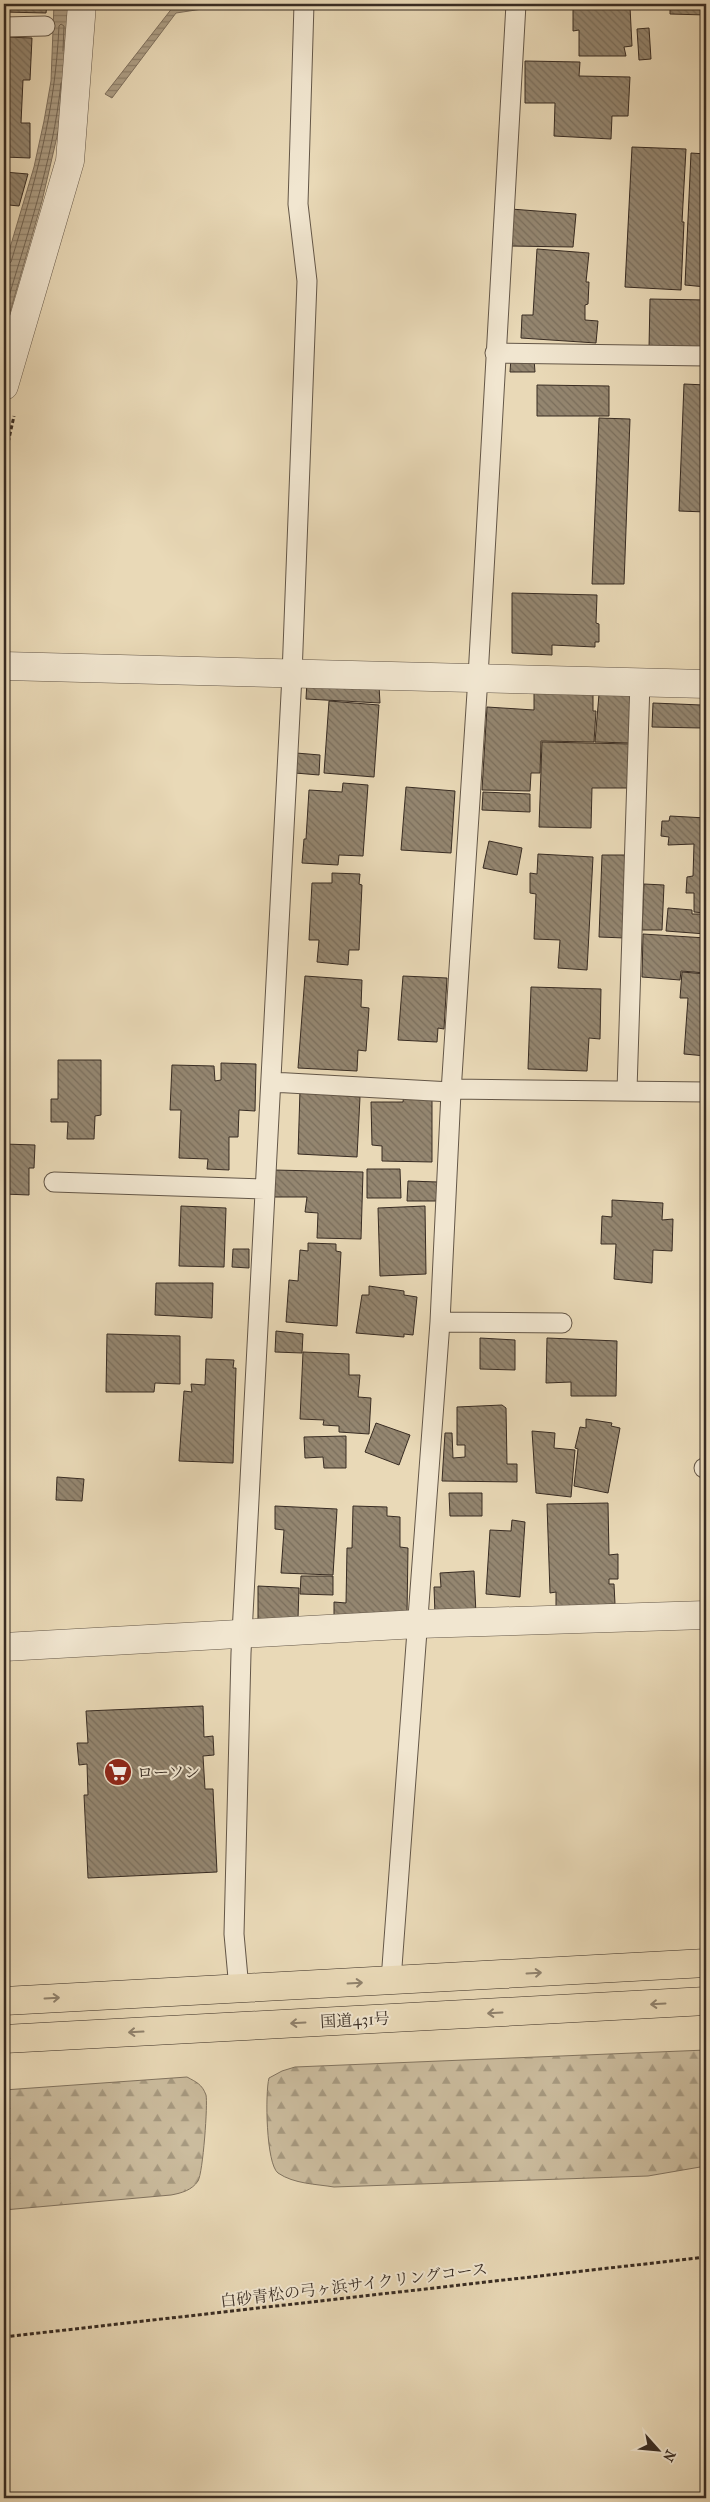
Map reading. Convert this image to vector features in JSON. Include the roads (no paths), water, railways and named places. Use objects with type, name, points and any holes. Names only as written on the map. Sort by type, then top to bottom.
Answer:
[{"type":"highway","points":[[4,2001],[706,1963]]},
{"type":"highway","name":"国道431号","points":[[4,2039],[706,2001]]},
{"type":"street","points":[[4,386],[70,161],[88,5]]},
{"type":"street","points":[[4,666],[292,675],[706,684]]},
{"type":"street","points":[[4,1647],[418,1624],[706,1615]]},
{"type":"lane","points":[[239,1989],[234,1934],[242,1634],[292,675],[307,281],[298,204],[304,4]]},
{"type":"lane","points":[[391,1980],[440,1322],[451,1090],[478,678],[516,4]]},
{"type":"lane","points":[[4,27],[45,26]]},
{"type":"lane","points":[[495,353],[706,356]]},
{"type":"lane","points":[[626,1090],[640,682]]},
{"type":"lane","points":[[271,1082],[451,1090],[706,1092]]},
{"type":"lane","points":[[54,1182],[265,1189]]},
{"type":"lane","points":[[440,1322],[562,1323]]},
{"type":"water","points":[[54,4],[69,4],[59,128],[42,201],[4,333],[4,268],[34,167],[44,121],[51,81]]},
{"type":"water","points":[[193,4],[222,4],[222,6],[176,13],[112,98],[105,94],[173,7]]},
{"type":"place","name":"ローソン","points":[[118,1772]]}]
